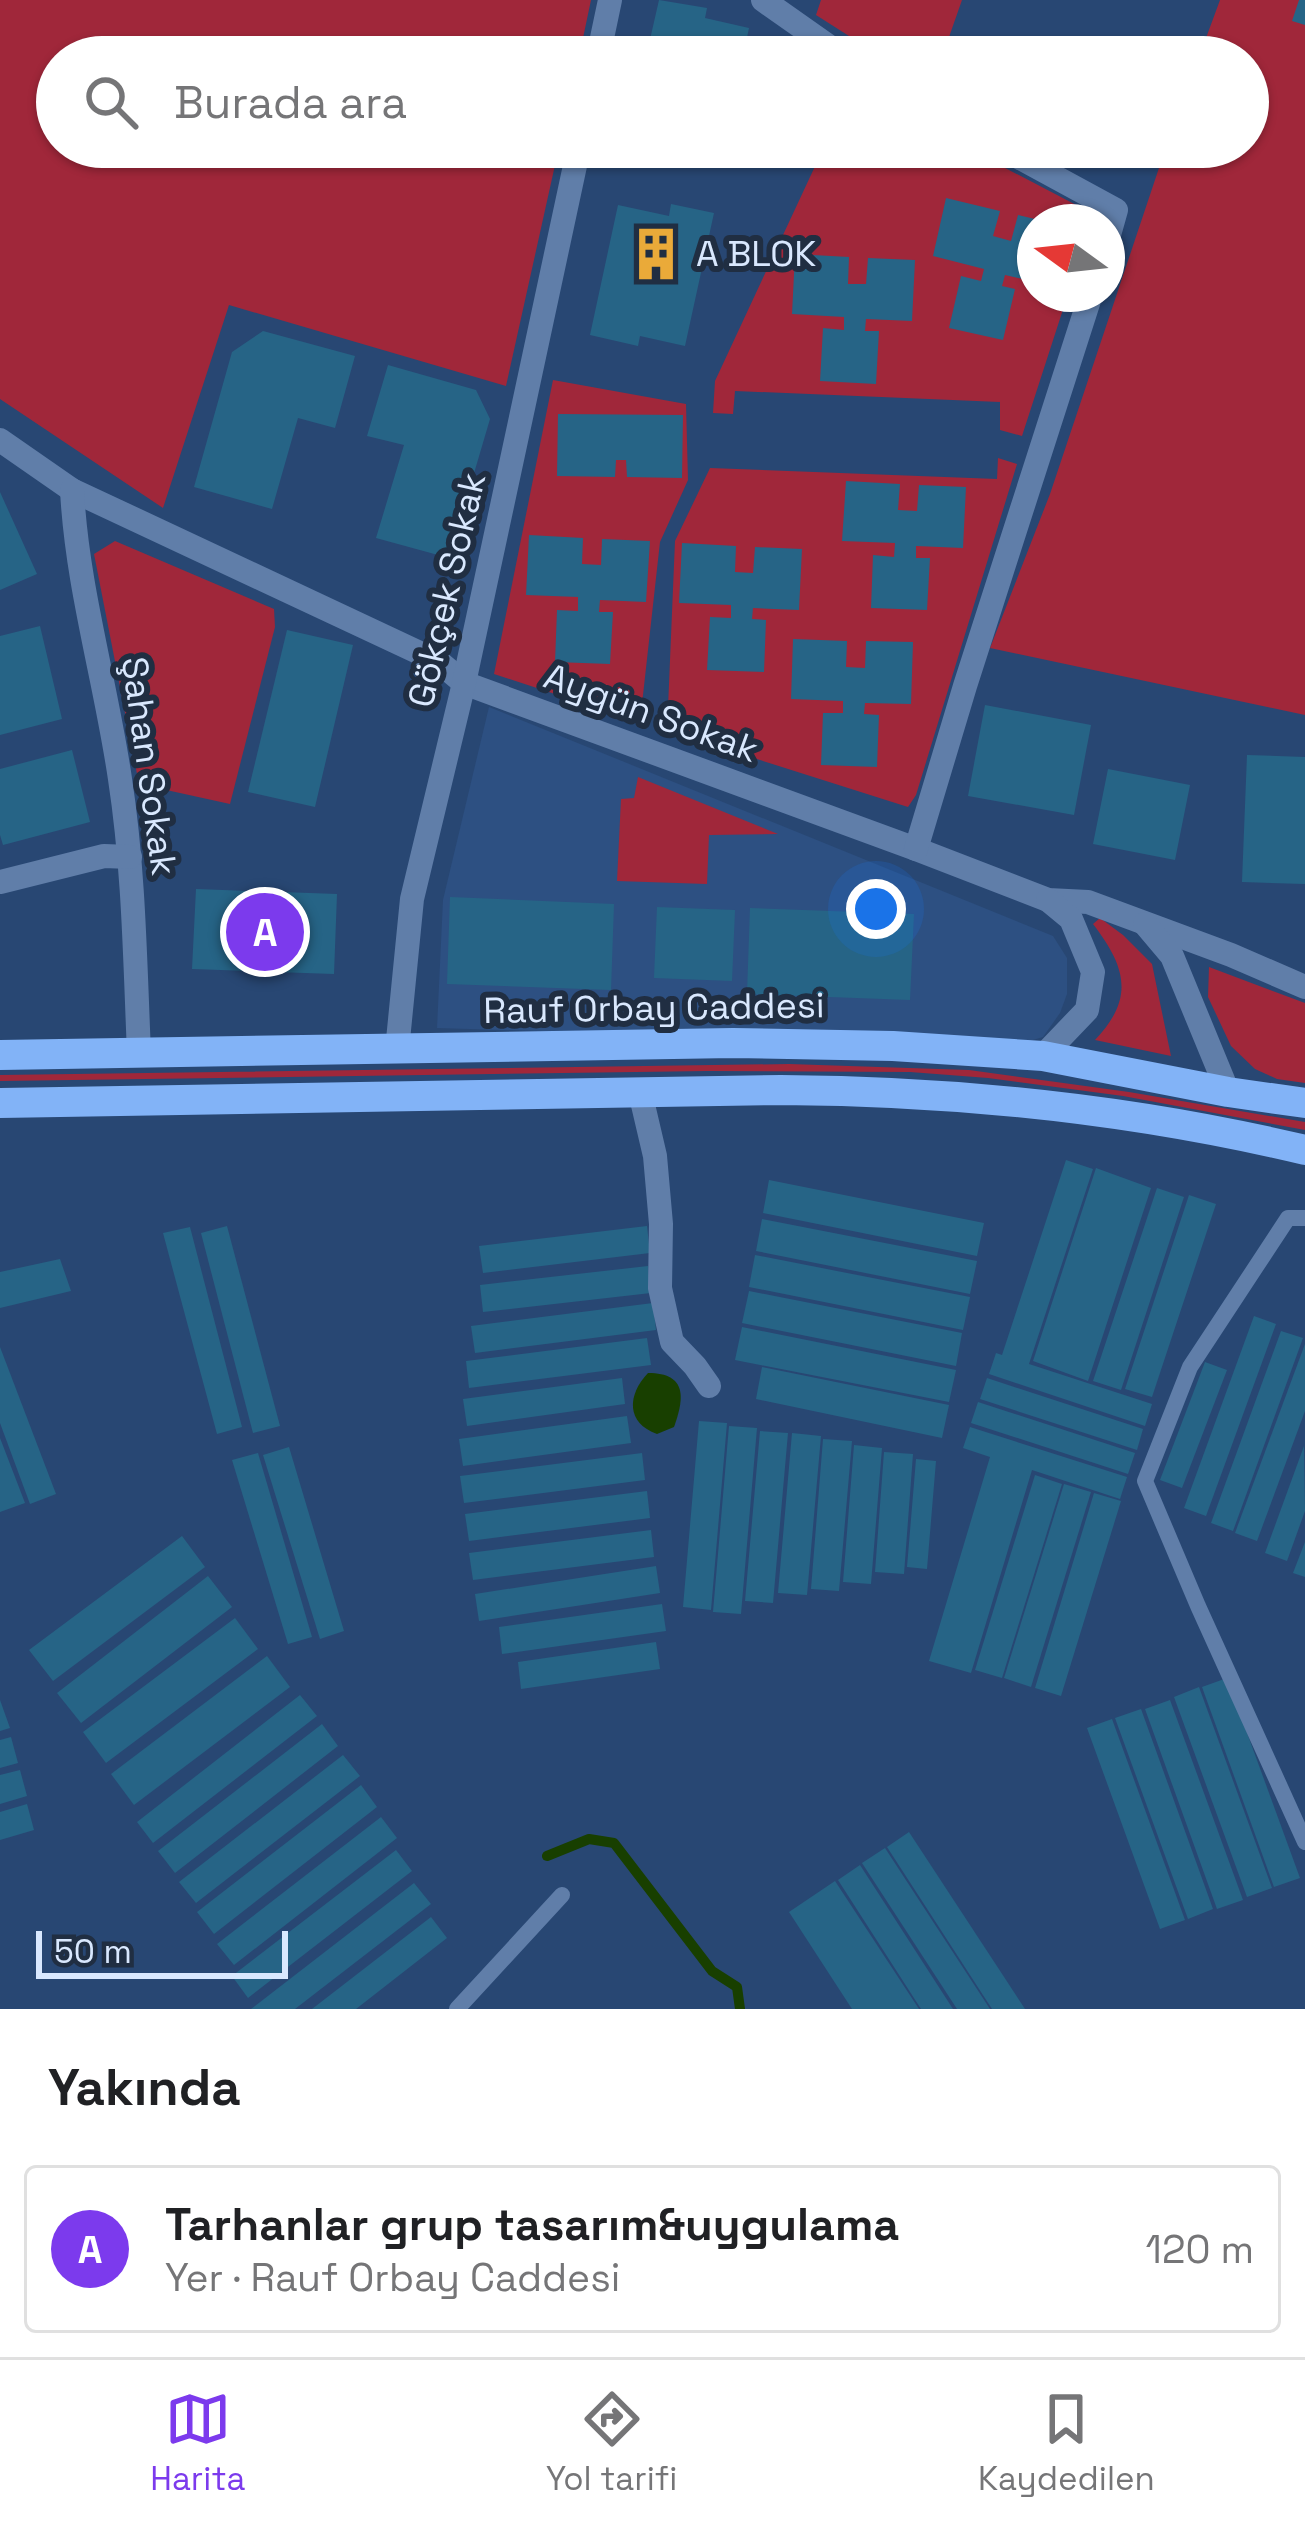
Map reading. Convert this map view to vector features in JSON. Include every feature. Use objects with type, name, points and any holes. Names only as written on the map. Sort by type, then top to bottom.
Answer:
[{"type":"main road","name":"Rauf Orbay Caddesi","points":[[0,1055],[734,1043],[893,1046],[1043,1056],[1305,1103]]},
{"type":"main road","points":[[0,1103],[848,1090],[962,1096],[1102,1112],[1305,1150]]},
{"type":"street","points":[[602,36],[610,0]]},
{"type":"street","points":[[763,0],[814,36]]},
{"type":"street","name":"Gökçek Sokak","points":[[398,1050],[412,898],[464,683],[574,168]]},
{"type":"street","points":[[1039,168],[1105,204]]},
{"type":"street","points":[[916,849],[1084,312]]},
{"type":"street","name":"Aygün Sokak","points":[[0,440],[72,490],[439,662],[464,683],[1048,901],[1088,902],[1305,988]]},
{"type":"street","name":"Şahan Sokak","points":[[72,490],[74,536],[120,776],[130,856],[140,1053]]},
{"type":"street","points":[[0,882],[104,856],[130,856]]},
{"type":"street","points":[[1043,1056],[1088,1010],[1093,972],[1071,919],[1048,901]]},
{"type":"street","points":[[1143,922],[1172,956],[1228,1092]]},
{"type":"street","points":[[640,1092],[655,1156],[660,1288],[672,1342],[709,1386]]},
{"type":"lane","points":[[1305,1219],[1288,1218],[1190,1367],[1145,1481],[1305,1842]]},
{"type":"lane","points":[[457,2009],[562,1895]]},
{"type":"shaded area","points":[[0,0],[591,0],[583,36],[36,36],[36,168],[554,168],[506,386],[229,305],[163,508],[0,399]]},
{"type":"shaded area","points":[[821,0],[962,0],[949,36],[849,36],[816,15]]},
{"type":"shaded area","points":[[1220,0],[1305,0],[1305,715],[990,648],[1050,494],[1111,312],[1125,312],[1125,270],[1159,168],[1269,168],[1269,36],[1207,36]]},
{"type":"shaded area","points":[[814,168],[1005,168],[1074,204],[1017,204],[1017,312],[1062,312],[1022,436],[1000,430],[1000,402],[735,391],[733,414],[713,413],[715,381]]},
{"type":"shaded area","points":[[553,380],[686,404],[688,480],[660,542],[640,722],[494,674]]},
{"type":"shaded area","points":[[998,458],[1017,464],[916,795],[908,807],[662,729],[668,708],[675,541],[710,468],[997,479]]},
{"type":"shaded area","points":[[115,541],[274,609],[275,627],[230,804],[139,784],[94,554]]},
{"type":"shaded area","points":[[489,707],[1053,936],[1067,958],[1067,994],[1060,1013],[1043,1037],[1016,1045],[437,1028],[443,900]]},
{"type":"shaded area","points":[[638,777],[778,834],[709,835],[707,884],[617,881],[621,799],[634,798]]},
{"type":"shaded area","points":[[1100,918],[1152,964],[1171,1056],[1095,1040],[1121,996],[1119,969],[1093,924]]},
{"type":"shaded area","points":[[1209,967],[1305,1003],[1305,1083],[1277,1079],[1255,1069],[1231,1046],[1208,997]]},
{"type":"shaded area","points":[[789,1064],[969,1070],[1305,1122],[1305,1130],[1123,1096],[910,1072],[0,1081],[0,1075]]},
{"type":"shaded area","points":[[648,1373],[670,1378],[680,1390],[674,1427],[657,1434],[640,1423],[633,1408],[636,1390]]},
{"type":"building","points":[[659,0],[707,8],[705,18],[749,28],[747,36],[651,36]]},
{"type":"building","points":[[1299,0],[1305,0],[1305,25],[1292,21]]},
{"type":"building","points":[[946,198],[1000,211],[993,236],[1011,241],[1017,219],[1017,278],[1005,275],[1002,286],[1015,289],[1003,340],[949,328],[961,276],[981,281],[984,269],[933,256]]},
{"type":"building","name":"A BLOK","points":[[671,204],[714,213],[685,346],[640,336],[638,346],[590,335],[618,205],[669,216]]},
{"type":"building","points":[[795,254],[849,257],[848,284],[866,284],[868,258],[915,260],[912,321],[866,319],[865,331],[879,331],[876,384],[820,381],[823,328],[844,330],[844,317],[792,314]]},
{"type":"building","points":[[263,331],[355,356],[335,428],[298,418],[272,509],[194,487],[232,352]]},
{"type":"building","points":[[388,365],[476,390],[490,419],[449,558],[376,538],[404,445],[367,436]]},
{"type":"building","points":[[558,414],[683,415],[682,478],[627,477],[626,460],[616,460],[615,477],[557,476]]},
{"type":"building","points":[[846,481],[900,484],[898,510],[917,511],[919,485],[966,487],[963,548],[916,546],[916,558],[930,558],[927,610],[871,608],[873,555],[894,557],[895,543],[842,541]]},
{"type":"building","points":[[0,492],[37,574],[0,590]]},
{"type":"building","points":[[529,535],[583,538],[582,564],[601,565],[602,539],[650,541],[646,602],[600,600],[599,612],[613,612],[610,664],[555,662],[557,610],[578,611],[578,597],[526,595]]},
{"type":"building","points":[[682,543],[736,546],[735,572],[753,573],[755,547],[802,549],[799,610],[753,608],[752,619],[766,620],[764,672],[707,670],[710,617],[731,618],[731,605],[679,603]]},
{"type":"building","points":[[40,626],[62,719],[0,735],[0,636]]},
{"type":"building","points":[[287,630],[353,645],[315,807],[248,792]]},
{"type":"building","points":[[793,639],[847,641],[846,667],[865,668],[866,641],[913,642],[911,704],[865,703],[864,714],[879,715],[877,767],[821,765],[823,713],[843,713],[843,701],[791,699]]},
{"type":"building","points":[[985,705],[1091,725],[1074,815],[968,796]]},
{"type":"building","points":[[72,750],[90,822],[3,845],[0,769]]},
{"type":"building","points":[[1247,755],[1305,757],[1305,884],[1242,882]]},
{"type":"building","points":[[1108,769],[1190,785],[1175,860],[1093,844]]},
{"type":"building","points":[[196,889],[337,894],[334,974],[192,969]]},
{"type":"building","points":[[450,897],[614,904],[611,990],[447,984]]},
{"type":"building","points":[[657,907],[735,910],[732,981],[654,978]]},
{"type":"building","points":[[750,908],[914,914],[910,1000],[747,994]]},
{"type":"building","points":[[1066,1160],[1093,1169],[1029,1364],[1152,1404],[1145,1426],[989,1374],[996,1353],[1002,1355]]},
{"type":"building","points":[[1096,1168],[1151,1188],[1088,1381],[1033,1361]]},
{"type":"building","points":[[769,1180],[984,1223],[977,1256],[763,1213]]},
{"type":"building","points":[[1157,1188],[1184,1197],[1121,1390],[1093,1381]]},
{"type":"building","points":[[1189,1195],[1216,1204],[1152,1397],[1125,1389]]},
{"type":"building","points":[[762,1219],[977,1261],[970,1294],[756,1251]]},
{"type":"building","points":[[227,1226],[280,1426],[253,1433],[201,1233]]},
{"type":"building","points":[[647,1226],[650,1253],[483,1273],[479,1246]]},
{"type":"building","points":[[190,1227],[242,1427],[217,1434],[163,1233]]},
{"type":"building","points":[[755,1255],[970,1297],[963,1330],[749,1287]]},
{"type":"building","points":[[60,1259],[71,1291],[0,1308],[0,1272]]},
{"type":"building","points":[[648,1266],[651,1293],[483,1312],[480,1285]]},
{"type":"building","points":[[749,1291],[962,1333],[956,1366],[742,1323]]},
{"type":"building","points":[[653,1303],[656,1330],[475,1353],[471,1326]]},
{"type":"building","points":[[1254,1316],[1276,1324],[1206,1516],[1184,1508]]},
{"type":"building","points":[[742,1327],[956,1370],[949,1402],[735,1360]]},
{"type":"building","points":[[1281,1331],[1303,1338],[1233,1531],[1211,1523]]},
{"type":"building","points":[[647,1338],[651,1365],[469,1388],[466,1361]]},
{"type":"building","points":[[1305,1344],[1305,1411],[1257,1541],[1235,1533]]},
{"type":"building","points":[[0,1347],[56,1494],[30,1504],[0,1423]]},
{"type":"building","points":[[1205,1362],[1227,1370],[1182,1488],[1160,1480]]},
{"type":"building","points":[[762,1367],[949,1405],[942,1438],[756,1399]]},
{"type":"building","points":[[622,1378],[625,1404],[467,1426],[463,1399]]},
{"type":"building","points":[[987,1378],[1143,1429],[1137,1450],[980,1399]]},
{"type":"building","points":[[978,1402],[1135,1453],[1128,1474],[971,1423]]},
{"type":"building","points":[[627,1416],[631,1443],[463,1466],[459,1439]]},
{"type":"building","points":[[699,1421],[727,1423],[711,1610],[683,1607]]},
{"type":"building","points":[[729,1426],[757,1428],[741,1614],[713,1612]]},
{"type":"building","points":[[970,1427],[1127,1477],[1120,1499],[1032,1470],[971,1673],[929,1661],[990,1457],[963,1448]]},
{"type":"building","points":[[760,1431],[788,1433],[773,1603],[745,1601]]},
{"type":"building","points":[[792,1433],[821,1436],[807,1595],[778,1593]]},
{"type":"building","points":[[0,1438],[25,1503],[0,1512]]},
{"type":"building","points":[[823,1439],[852,1441],[839,1591],[811,1589]]},
{"type":"building","points":[[854,1445],[882,1448],[871,1584],[843,1582]]},
{"type":"building","points":[[1304,1446],[1305,1511],[1287,1561],[1265,1553]]},
{"type":"building","points":[[289,1447],[344,1631],[320,1639],[263,1455]]},
{"type":"building","points":[[884,1452],[913,1454],[904,1574],[875,1572]]},
{"type":"building","points":[[258,1453],[312,1637],[288,1644],[232,1460]]},
{"type":"building","points":[[642,1453],[645,1480],[464,1503],[460,1476]]},
{"type":"building","points":[[916,1459],[936,1461],[927,1569],[907,1567]]},
{"type":"building","points":[[1035,1475],[1062,1484],[1002,1678],[975,1670]]},
{"type":"building","points":[[1064,1484],[1091,1492],[1031,1687],[1004,1678]]},
{"type":"building","points":[[647,1491],[650,1518],[469,1541],[465,1514]]},
{"type":"building","points":[[1094,1493],[1121,1501],[1061,1696],[1035,1688]]},
{"type":"building","points":[[651,1530],[654,1557],[473,1580],[469,1553]]},
{"type":"building","points":[[182,1536],[205,1567],[53,1681],[29,1650]]},
{"type":"building","points":[[1305,1542],[1305,1577],[1293,1573]]},
{"type":"building","points":[[656,1566],[660,1593],[479,1621],[475,1594]]},
{"type":"building","points":[[208,1576],[232,1607],[81,1723],[57,1693]]},
{"type":"building","points":[[662,1604],[666,1631],[502,1654],[499,1627]]},
{"type":"building","points":[[235,1618],[258,1649],[106,1763],[83,1732]]},
{"type":"building","points":[[656,1642],[660,1669],[521,1689],[518,1662]]},
{"type":"building","points":[[267,1656],[290,1687],[134,1805],[111,1774]]},
{"type":"building","points":[[1227,1678],[1300,1878],[1274,1887],[1202,1687]]},
{"type":"building","points":[[1199,1687],[1272,1888],[1247,1897],[1174,1697]]},
{"type":"building","points":[[300,1695],[317,1716],[153,1843],[137,1822]]},
{"type":"building","points":[[0,1700],[10,1728],[0,1731]]},
{"type":"building","points":[[1170,1700],[1243,1900],[1217,1909],[1145,1709]]},
{"type":"building","points":[[1141,1709],[1213,1909],[1188,1919],[1115,1718]]},
{"type":"building","points":[[1112,1719],[1185,1920],[1160,1929],[1087,1728]]},
{"type":"building","points":[[322,1724],[338,1746],[175,1873],[158,1851]]},
{"type":"building","points":[[11,1737],[18,1763],[0,1768],[0,1740]]},
{"type":"building","points":[[343,1755],[360,1776],[196,1903],[179,1882]]},
{"type":"building","points":[[20,1770],[27,1796],[0,1804],[0,1775]]},
{"type":"building","points":[[361,1785],[377,1807],[214,1934],[197,1912]]},
{"type":"building","points":[[27,1804],[34,1830],[0,1840],[0,1812]]},
{"type":"building","points":[[381,1817],[397,1838],[234,1965],[217,1944]]},
{"type":"building","points":[[909,1832],[1025,2009],[992,2009],[887,1847]]},
{"type":"building","points":[[885,1848],[990,2009],[957,2009],[862,1863]]},
{"type":"building","points":[[396,1850],[412,1871],[248,1998],[232,1976]]},
{"type":"building","points":[[860,1865],[953,2009],[921,2009],[838,1880]]},
{"type":"building","points":[[835,1881],[919,2009],[852,2009],[789,1912]]},
{"type":"building","points":[[414,1883],[431,1904],[295,2009],[251,2009]]},
{"type":"building","points":[[431,1917],[447,1938],[356,2009],[312,2009]]},
{"type":"waterway","points":[[547,1856],[589,1839],[614,1843],[712,1971],[737,1987],[740,2009]]},
{"type":"place","name":"A BLOK","points":[[656,254]]},
{"type":"place","name":"Tarhanlar grup tasarım&uygulama","points":[[265,932]]}]
